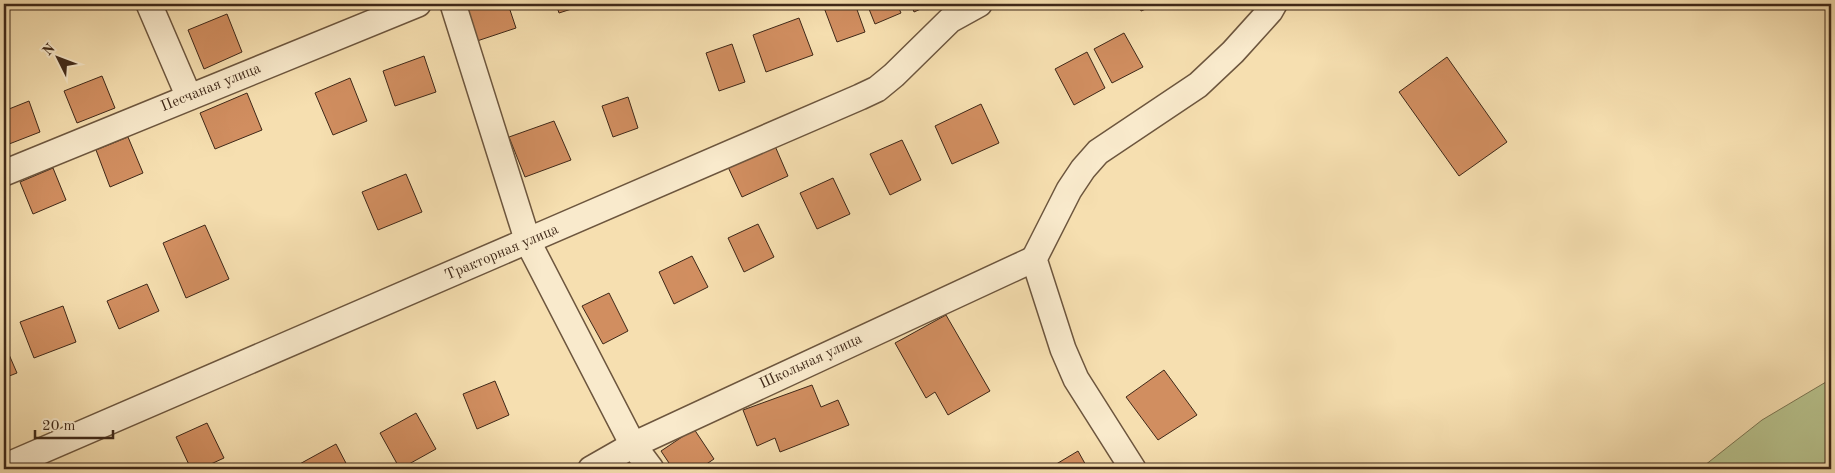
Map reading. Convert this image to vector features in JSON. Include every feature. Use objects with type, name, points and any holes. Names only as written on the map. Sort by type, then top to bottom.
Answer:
[{"type":"street","points":[[149,4],[189,97]]},
{"type":"street","name":"Песчаная улица","points":[[4,173],[418,4]]},
{"type":"street","points":[[453,4],[528,242],[633,445],[651,469]]},
{"type":"street","name":"Тракторная улица","points":[[4,467],[528,242],[877,89],[950,20],[979,4]]},
{"type":"street","points":[[1133,469],[1076,379],[1063,349],[1034,259],[1069,190],[1083,169],[1098,152],[1198,85],[1233,52],[1270,11],[1274,4]]},
{"type":"street","name":"Школьная улица","points":[[591,469],[633,445],[1034,259]]},
{"type":"green space","points":[[1831,379],[1831,469],[1700,469],[1762,420]]},
{"type":"building","points":[[350,4],[363,4],[352,8]]},
{"type":"building","points":[[482,4],[508,4],[516,28],[474,42],[464,10]]},
{"type":"building","points":[[556,4],[587,4],[559,13]]},
{"type":"building","points":[[855,4],[865,32],[837,42],[823,5]]},
{"type":"building","points":[[867,4],[897,4],[901,13],[875,24]]},
{"type":"building","points":[[911,4],[932,4],[914,12]]},
{"type":"building","points":[[1138,4],[1158,4],[1141,11]]},
{"type":"building","points":[[227,14],[242,52],[204,69],[188,30]]},
{"type":"building","points":[[799,18],[813,55],[766,72],[753,35]]},
{"type":"building","points":[[1124,33],[1143,67],[1112,83],[1094,49]]},
{"type":"building","points":[[732,44],[745,82],[719,91],[706,53]]},
{"type":"building","points":[[1087,52],[1105,88],[1074,105],[1055,69]]},
{"type":"building","points":[[424,56],[436,92],[395,106],[383,71]]},
{"type":"building","points":[[1447,57],[1507,142],[1459,176],[1399,92]]},
{"type":"building","points":[[102,76],[115,108],[77,123],[64,91]]},
{"type":"building","points":[[350,78],[367,121],[333,135],[315,93]]},
{"type":"building","points":[[247,93],[262,130],[215,149],[200,113]]},
{"type":"building","points":[[628,97],[638,128],[613,137],[602,106]]},
{"type":"building","points":[[29,101],[40,132],[4,146],[4,111]]},
{"type":"building","points":[[981,104],[999,143],[952,164],[935,126]]},
{"type":"building","points":[[554,121],[571,160],[525,177],[509,137]]},
{"type":"building","points":[[128,137],[143,173],[110,187],[96,150]]},
{"type":"building","points":[[902,140],[921,180],[890,195],[870,154]]},
{"type":"building","points":[[775,146],[788,176],[742,197],[728,167]]},
{"type":"building","points":[[53,168],[66,200],[33,214],[20,182]]},
{"type":"building","points":[[406,174],[422,212],[378,230],[362,192]]},
{"type":"building","points":[[833,178],[850,214],[817,229],[800,193]]},
{"type":"building","points":[[758,224],[774,257],[744,272],[728,238]]},
{"type":"building","points":[[205,225],[229,279],[186,298],[163,243]]},
{"type":"building","points":[[692,256],[708,287],[674,304],[659,272]]},
{"type":"building","points":[[147,284],[159,311],[119,329],[107,301]]},
{"type":"building","points":[[609,293],[628,331],[603,344],[582,306]]},
{"type":"building","points":[[63,306],[76,342],[34,358],[20,322]]},
{"type":"building","points":[[946,315],[990,391],[948,415],[935,392],[926,398],[895,343]]},
{"type":"building","points":[[4,343],[17,373],[4,378]]},
{"type":"building","points":[[1164,370],[1197,415],[1158,440],[1126,397]]},
{"type":"building","points":[[495,381],[509,415],[477,429],[463,394]]},
{"type":"building","points":[[812,385],[821,407],[838,400],[849,425],[780,452],[775,438],[757,446],[743,410]]},
{"type":"building","points":[[416,413],[436,449],[400,469],[380,433]]},
{"type":"building","points":[[207,423],[224,458],[200,469],[191,469],[176,437]]},
{"type":"building","points":[[694,429],[714,459],[699,469],[673,469],[661,451]]},
{"type":"building","points":[[336,444],[349,469],[298,469],[296,466]]},
{"type":"building","points":[[1078,451],[1088,469],[1048,469]]}]
